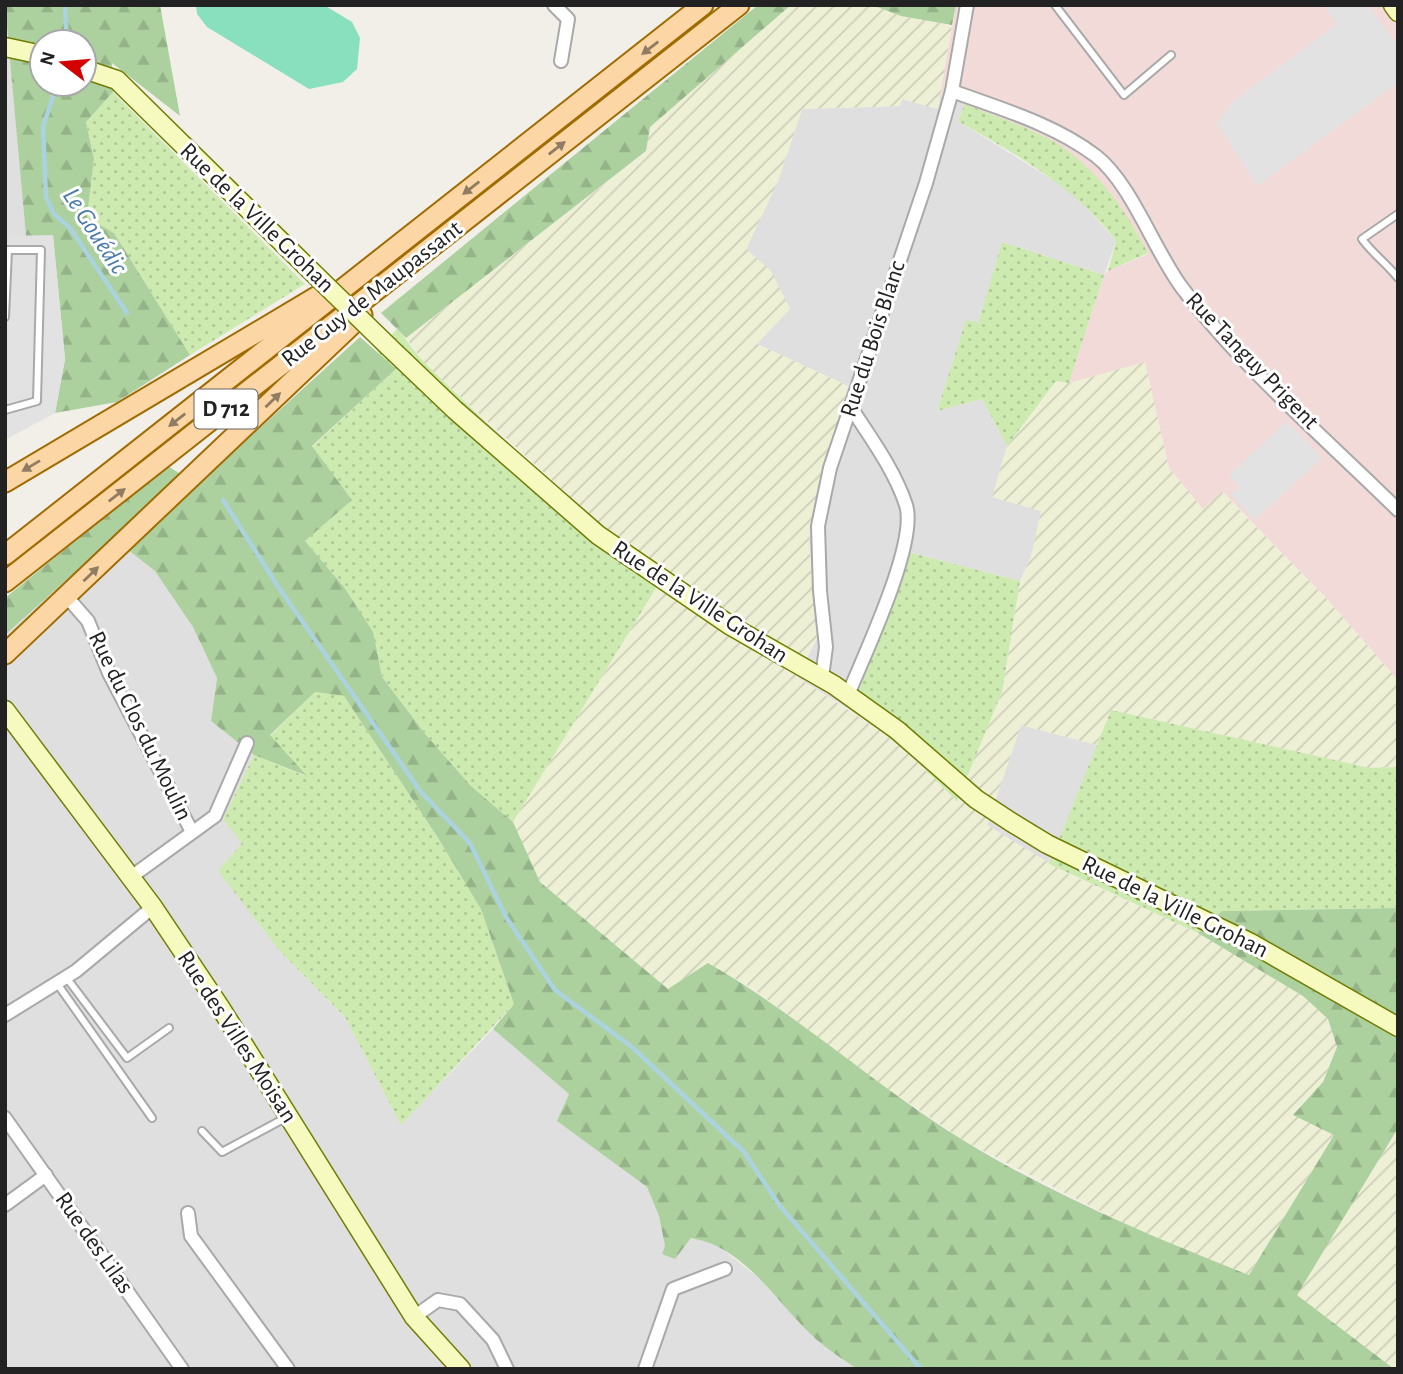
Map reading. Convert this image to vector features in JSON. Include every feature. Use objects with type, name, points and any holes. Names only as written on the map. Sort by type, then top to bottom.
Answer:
[{"type":"main road","name":"Rue Guy de Maupassant","points":[[5,555],[703,5]]},
{"type":"main road","name":"Rue Guy de Maupassant","points":[[5,582],[739,5]]},
{"type":"main road","points":[[5,654],[446,235]]},
{"type":"main road","points":[[5,482],[384,257]]},
{"type":"street","points":[[554,5],[568,19],[561,61]]},
{"type":"street","name":"Rue du Bois Blanc","points":[[822,677],[826,647],[820,591],[818,526],[830,468],[926,183],[952,91],[967,5]]},
{"type":"street","points":[[1393,5],[1398,12]]},
{"type":"street","points":[[5,47],[28,52]]},
{"type":"street","name":"Rue de la Ville Grohan","points":[[98,74],[117,80],[455,410],[598,535],[731,626],[822,677],[897,730],[976,799],[1046,844],[1251,943],[1398,1027]]},
{"type":"street","name":"Rue Tanguy Prigent","points":[[952,91],[1063,133],[1099,158],[1130,198],[1181,287],[1218,332],[1398,510]]},
{"type":"street","points":[[848,695],[891,587],[906,535],[906,507],[884,458],[850,406]]},
{"type":"street","name":"Rue du Clos du Moulin","points":[[67,597],[88,621],[109,673],[191,830],[131,877]]},
{"type":"street","name":"Rue des Villes Moisan","points":[[5,710],[153,907],[414,1317],[461,1369]]},
{"type":"street","points":[[191,830],[215,816],[247,743]]},
{"type":"street","points":[[5,1015],[110,945],[153,907]]},
{"type":"street","name":"Rue des Lilas","points":[[5,1118],[183,1369]]},
{"type":"street","points":[[5,1205],[46,1175]]},
{"type":"street","points":[[188,1213],[191,1236],[288,1369]]},
{"type":"street","points":[[645,1369],[673,1289],[725,1269]]},
{"type":"street","points":[[414,1317],[438,1300],[460,1304],[493,1340],[507,1369]]},
{"type":"lane","points":[[1055,5],[1124,95],[1171,55]]},
{"type":"lane","points":[[1398,214],[1362,239],[1373,253],[1382,257],[1398,278]]},
{"type":"lane","points":[[5,317],[8,250],[41,250],[37,401],[5,411]]},
{"type":"lane","points":[[61,979],[127,1058],[169,1028]]},
{"type":"lane","points":[[61,979],[152,1118]]},
{"type":"lane","points":[[202,1131],[222,1152],[288,1116]]},
{"type":"shaded area","points":[[956,5],[1398,5],[1398,680],[1325,597],[1223,492],[1203,510],[1169,468],[1145,363],[1069,383],[1104,275],[1148,254],[1047,138],[940,94]]},
{"type":"shaded area","points":[[1324,5],[1368,5],[1398,46],[1398,83],[1257,186],[1217,123],[1232,102],[1337,24]]},
{"type":"shaded area","points":[[5,33],[11,65],[26,236],[5,236]]},
{"type":"shaded area","points":[[940,94],[965,104],[958,121],[1072,192],[1116,241],[1104,275],[1002,242],[978,324],[966,321],[937,411],[982,399],[1007,446],[993,497],[1042,511],[1031,557],[1020,581],[908,552],[852,711],[796,677],[817,639],[809,542],[811,519],[848,386],[757,344],[746,249],[778,181],[802,109],[900,106],[902,99],[938,108]]},
{"type":"shaded area","points":[[53,235],[65,359],[55,413],[5,440],[5,236]]},
{"type":"shaded area","points":[[1287,421],[1322,458],[1255,520],[1231,495],[1240,487],[1229,475]]},
{"type":"shaded area","points":[[113,538],[155,571],[177,601],[193,627],[217,678],[211,721],[254,755],[223,819],[243,843],[279,950],[345,1017],[401,1124],[493,1029],[569,1094],[558,1121],[647,1187],[659,1216],[665,1246],[675,1258],[691,1238],[712,1241],[764,1282],[819,1342],[857,1369],[5,1369],[5,635]]},
{"type":"shaded area","points":[[1021,725],[1097,745],[1049,864],[987,825]]},
{"type":"green space","points":[[5,5],[160,5],[180,116],[112,63],[113,92],[86,122],[94,159],[87,217],[114,233],[190,355],[117,402],[55,413],[65,359],[53,236],[26,236]]},
{"type":"green space","points":[[196,5],[324,5],[352,22],[360,38],[357,69],[343,82],[309,89],[207,27],[197,14]]},
{"type":"green space","points":[[758,5],[791,5],[650,127],[646,151],[406,338],[381,313]]},
{"type":"green space","points":[[791,5],[872,5],[901,16],[952,25],[938,109],[902,99],[900,106],[802,109],[778,181],[746,249],[771,271],[790,309],[757,344],[848,386],[811,519],[809,542],[817,639],[797,677],[896,741],[956,800],[1002,692],[1020,581],[1031,557],[1041,511],[992,497],[1007,446],[1056,381],[1069,383],[1145,362],[1169,468],[1203,509],[1222,492],[1325,597],[1398,680],[1398,767],[1370,768],[1111,710],[1097,745],[1021,725],[987,825],[1064,872],[1198,933],[1303,996],[1328,1019],[1337,1047],[1323,1082],[1293,1115],[1335,1134],[1249,1275],[1143,1233],[966,1142],[871,1077],[752,988],[708,964],[668,989],[540,882],[513,822],[664,575],[611,534],[425,364],[406,338],[646,152],[649,127]]},
{"type":"green space","points":[[872,5],[956,5],[952,25],[901,16]]},
{"type":"green space","points":[[113,92],[305,284],[190,355],[114,233],[87,217],[94,159],[86,122]]},
{"type":"green space","points":[[965,104],[1045,137],[1078,159],[1118,203],[1148,253],[1108,271],[1116,241],[1099,221],[1043,173],[958,121]]},
{"type":"green space","points":[[1002,242],[1104,275],[1069,383],[1056,381],[1007,446],[982,399],[937,411],[966,320],[978,323]]},
{"type":"green space","points":[[397,329],[424,362],[514,447],[603,526],[664,575],[513,822],[471,786],[426,735],[382,677],[372,632],[344,587],[305,541],[352,500],[312,447],[395,370],[377,352]]},
{"type":"green space","points":[[360,337],[396,369],[312,446],[352,500],[305,541],[344,587],[373,632],[382,677],[426,735],[471,786],[513,822],[540,882],[668,989],[708,963],[774,1005],[933,1121],[1000,1162],[1104,1214],[1249,1275],[1334,1135],[1293,1115],[1323,1082],[1337,1047],[1328,1019],[1303,996],[1198,933],[1222,911],[1398,908],[1398,1128],[1297,1295],[1394,1369],[857,1369],[818,1341],[745,1265],[729,1253],[691,1238],[675,1259],[662,1254],[665,1246],[659,1216],[647,1187],[557,1121],[569,1094],[493,1029],[514,1004],[481,909],[438,838],[344,696],[315,692],[270,735],[307,776],[254,755],[211,721],[217,678],[193,627],[155,571],[113,538],[5,635],[5,598],[168,466],[197,485]]},
{"type":"green space","points":[[908,552],[1020,581],[1002,692],[957,801],[896,741],[852,711]]},
{"type":"green space","points":[[315,692],[344,696],[438,838],[481,908],[514,1004],[401,1125],[345,1017],[279,950],[218,871],[242,843],[223,819],[254,755],[305,776],[270,736]]},
{"type":"green space","points":[[1111,710],[1370,768],[1398,767],[1398,908],[1223,911],[1198,933],[1049,864]]},
{"type":"green space","points":[[1398,1128],[1398,1369],[1394,1369],[1296,1295]]},
{"type":"waterway","name":"Le Gouédic","points":[[65,5],[66,28]]},
{"type":"waterway","name":"Le Gouédic","points":[[52,98],[43,127],[46,197],[54,214],[70,228],[127,313]]},
{"type":"waterway","points":[[223,500],[277,585],[421,792],[470,843],[506,917],[555,990],[632,1047],[744,1152],[780,1206],[921,1369]]}]
